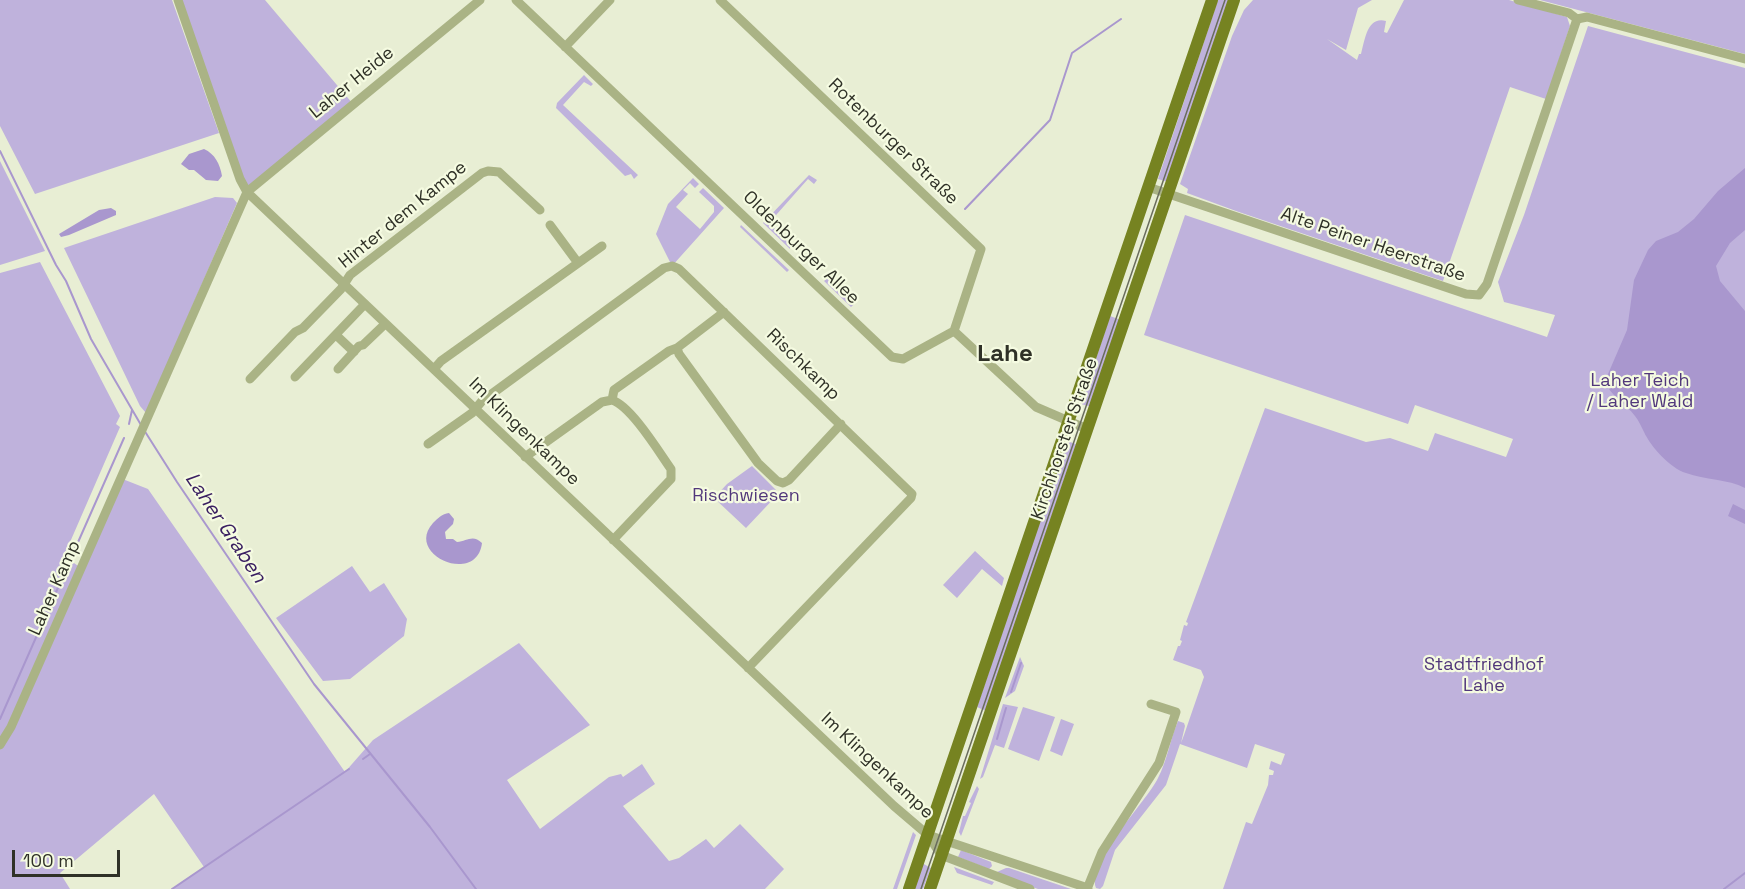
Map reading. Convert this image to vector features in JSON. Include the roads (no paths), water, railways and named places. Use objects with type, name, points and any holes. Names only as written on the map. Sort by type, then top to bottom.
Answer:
[{"type":"main road","name":"Kirchhorster Straße","points":[[909,889],[928,835],[934,810],[1212,0]]},
{"type":"main road","name":"Kirchhorster Straße","points":[[930,889],[1234,0]]},
{"type":"street","name":"Im Klingenkampe","points":[[178,0],[240,179],[247,192],[894,806],[928,835]]},
{"type":"street","name":"Oldenburger Allee","points":[[516,0],[892,357],[903,359],[954,332]]},
{"type":"street","points":[[565,47],[610,0]]},
{"type":"street","name":"Rotenburger Straße","points":[[720,0],[981,249],[954,332]]},
{"type":"street","points":[[1518,0],[1569,13],[1578,19],[1587,17],[1745,59]]},
{"type":"street","name":"Laher Heide","points":[[247,192],[475,1]]},
{"type":"street","name":"Alte Peiner Heerstraße","points":[[1148,187],[1466,294],[1479,295],[1487,284],[1578,19]]},
{"type":"street","name":"Hinter dem Kampe","points":[[344,284],[350,275],[488,171],[494,170],[503,175],[540,210]]},
{"type":"street","name":"Laher Kamp","points":[[0,745],[16,716],[247,192]]},
{"type":"street","points":[[550,225],[578,263]]},
{"type":"street","points":[[434,369],[441,361],[602,246]]},
{"type":"street","name":"Rischkamp","points":[[428,444],[475,409],[482,401],[664,268],[672,266],[679,269],[912,494],[911,498],[748,668]]},
{"type":"street","points":[[250,379],[295,332],[303,328],[344,284]]},
{"type":"street","points":[[295,377],[365,304]]},
{"type":"street","points":[[612,399],[614,390],[669,351],[677,348],[724,312]]},
{"type":"street","points":[[338,369],[385,324]]},
{"type":"street","points":[[954,332],[1036,407],[1087,429]]},
{"type":"street","points":[[336,335],[354,352]]},
{"type":"street","points":[[677,348],[679,354],[758,463],[777,482],[783,483],[789,480],[841,424]]},
{"type":"street","points":[[525,456],[602,402],[612,399],[621,404],[658,451],[672,474],[671,479],[613,540]]},
{"type":"street","points":[[928,835],[1087,889],[1102,852],[1159,763],[1176,712],[1151,704]]},
{"type":"street","points":[[928,835],[941,855],[1030,889]]},
{"type":"waterway","points":[[965,209],[1050,120],[1072,53],[1121,19]]},
{"type":"waterway","name":"Laher Graben","points":[[0,151],[66,281],[91,339],[141,425]]},
{"type":"waterway","points":[[129,424],[132,410]]},
{"type":"waterway","name":"Laher Graben","points":[[144,430],[314,684],[430,827],[476,889]]},
{"type":"waterway","points":[[0,719],[124,438]]},
{"type":"waterway","points":[[1011,692],[1021,663]]},
{"type":"waterway","points":[[997,739],[1006,708]]},
{"type":"waterway","points":[[363,759],[370,754]]},
{"type":"waterway","points":[[172,889],[349,769]]},
{"type":"waterway","points":[[1724,889],[1745,873]]},
{"type":"tram line","points":[[921,889],[1225,0]]},
{"type":"district","name":"Lahe","points":[[1005,354]]},
{"type":"park label","name":"Laher Teich / Laher Wald","points":[[1640,391]]},
{"type":"park label","name":"Rischwiesen","points":[[746,496]]},
{"type":"park label","name":"Stadtfriedhof Lahe","points":[[1484,675]]}]
